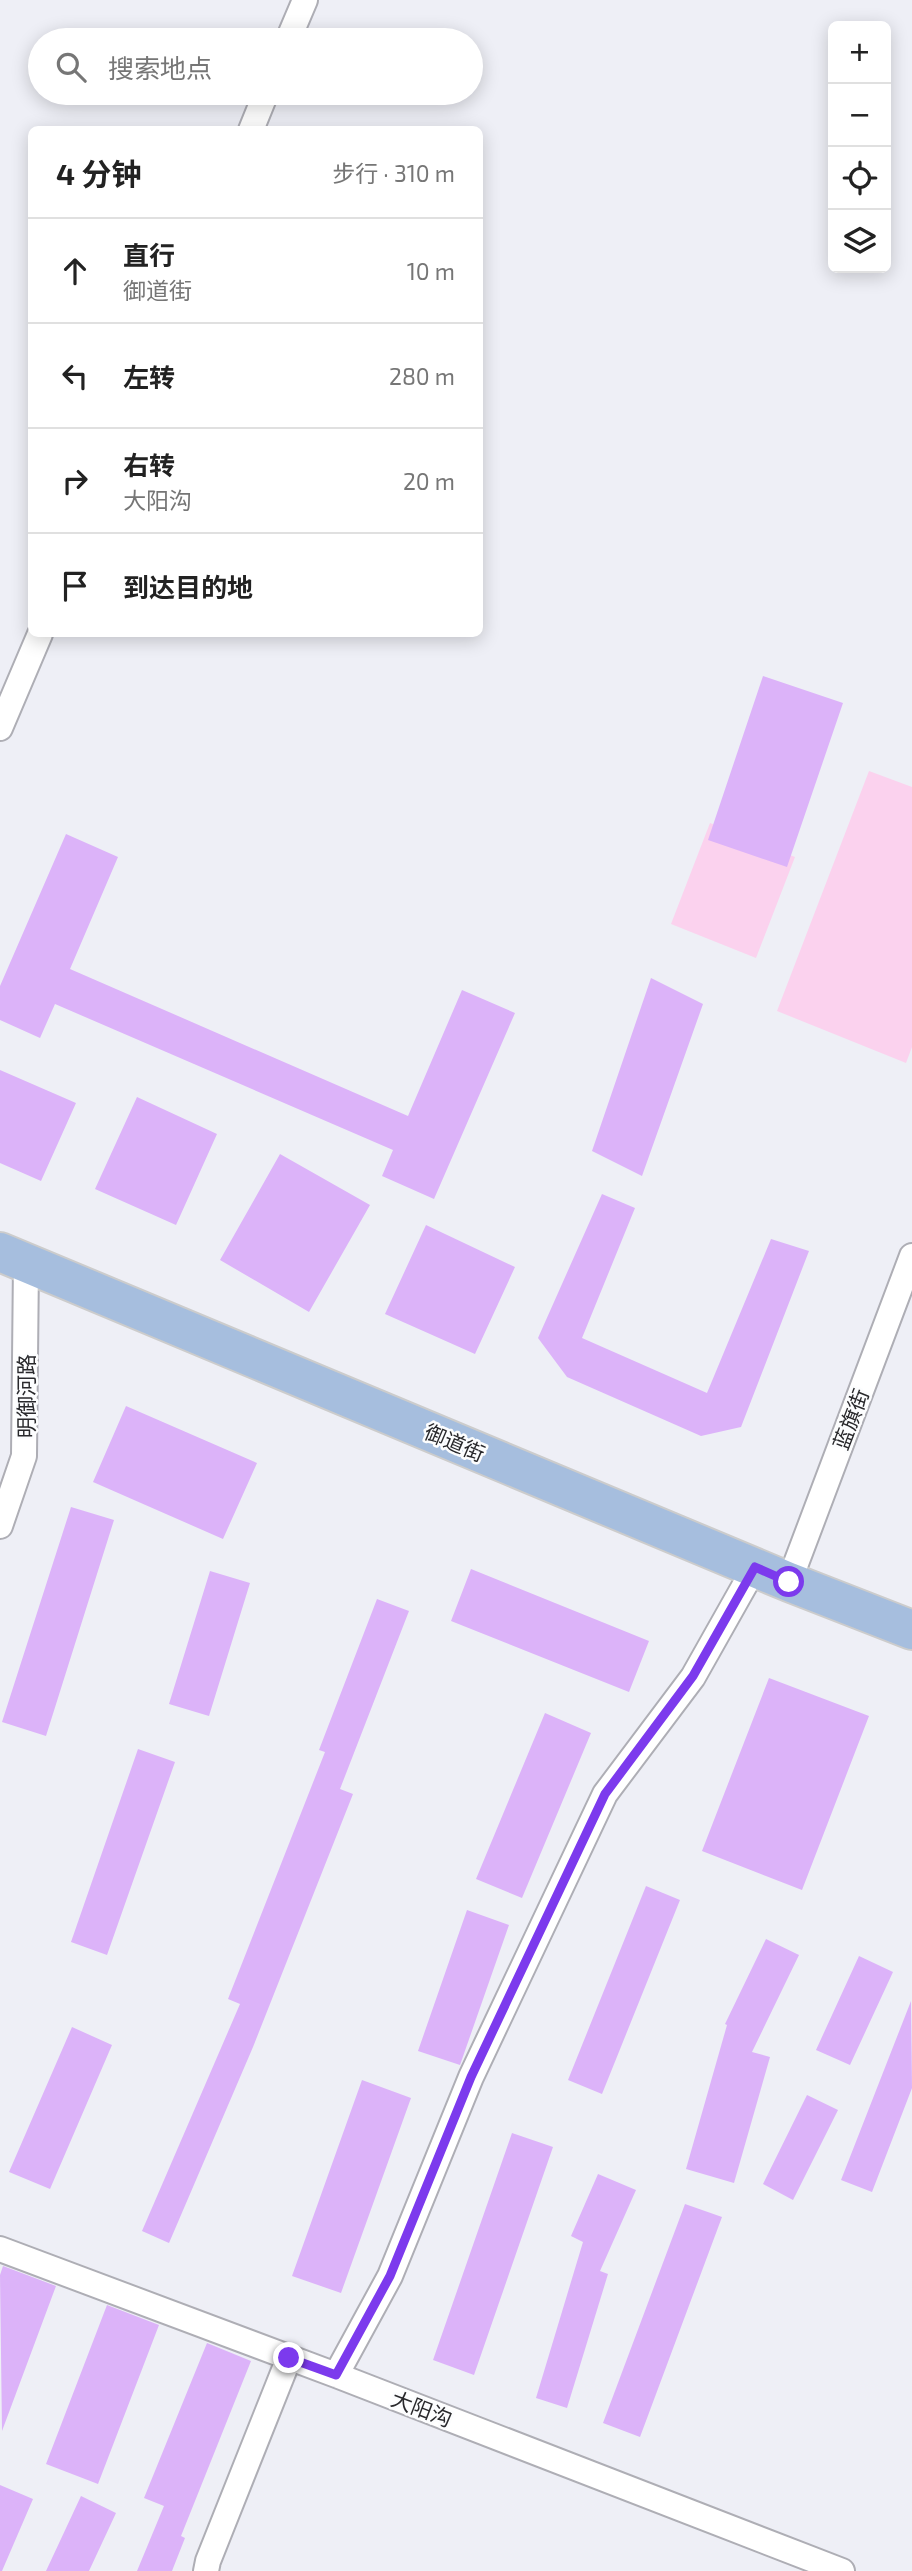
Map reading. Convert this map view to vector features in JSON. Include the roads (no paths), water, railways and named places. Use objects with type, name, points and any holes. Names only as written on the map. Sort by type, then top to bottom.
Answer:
[{"type":"main road","name":"御道街","points":[[13,1257],[789,1582],[912,1630]]},
{"type":"street","points":[[293,28],[305,0]]},
{"type":"street","points":[[253,126],[261,105]]},
{"type":"street","points":[[0,728],[39,637]]},
{"type":"street","name":"蓝旗街","points":[[789,1582],[912,1256]]},
{"type":"street","name":"明御河路","points":[[0,1525],[24,1457],[13,1257]]},
{"type":"street","points":[[336,2375],[390,2276],[471,2077],[605,1794],[693,1676],[755,1567]]},
{"type":"street","name":"大阳沟","points":[[0,2249],[336,2375],[842,2571]]},
{"type":"street","points":[[206,2571],[289,2358]]}]
